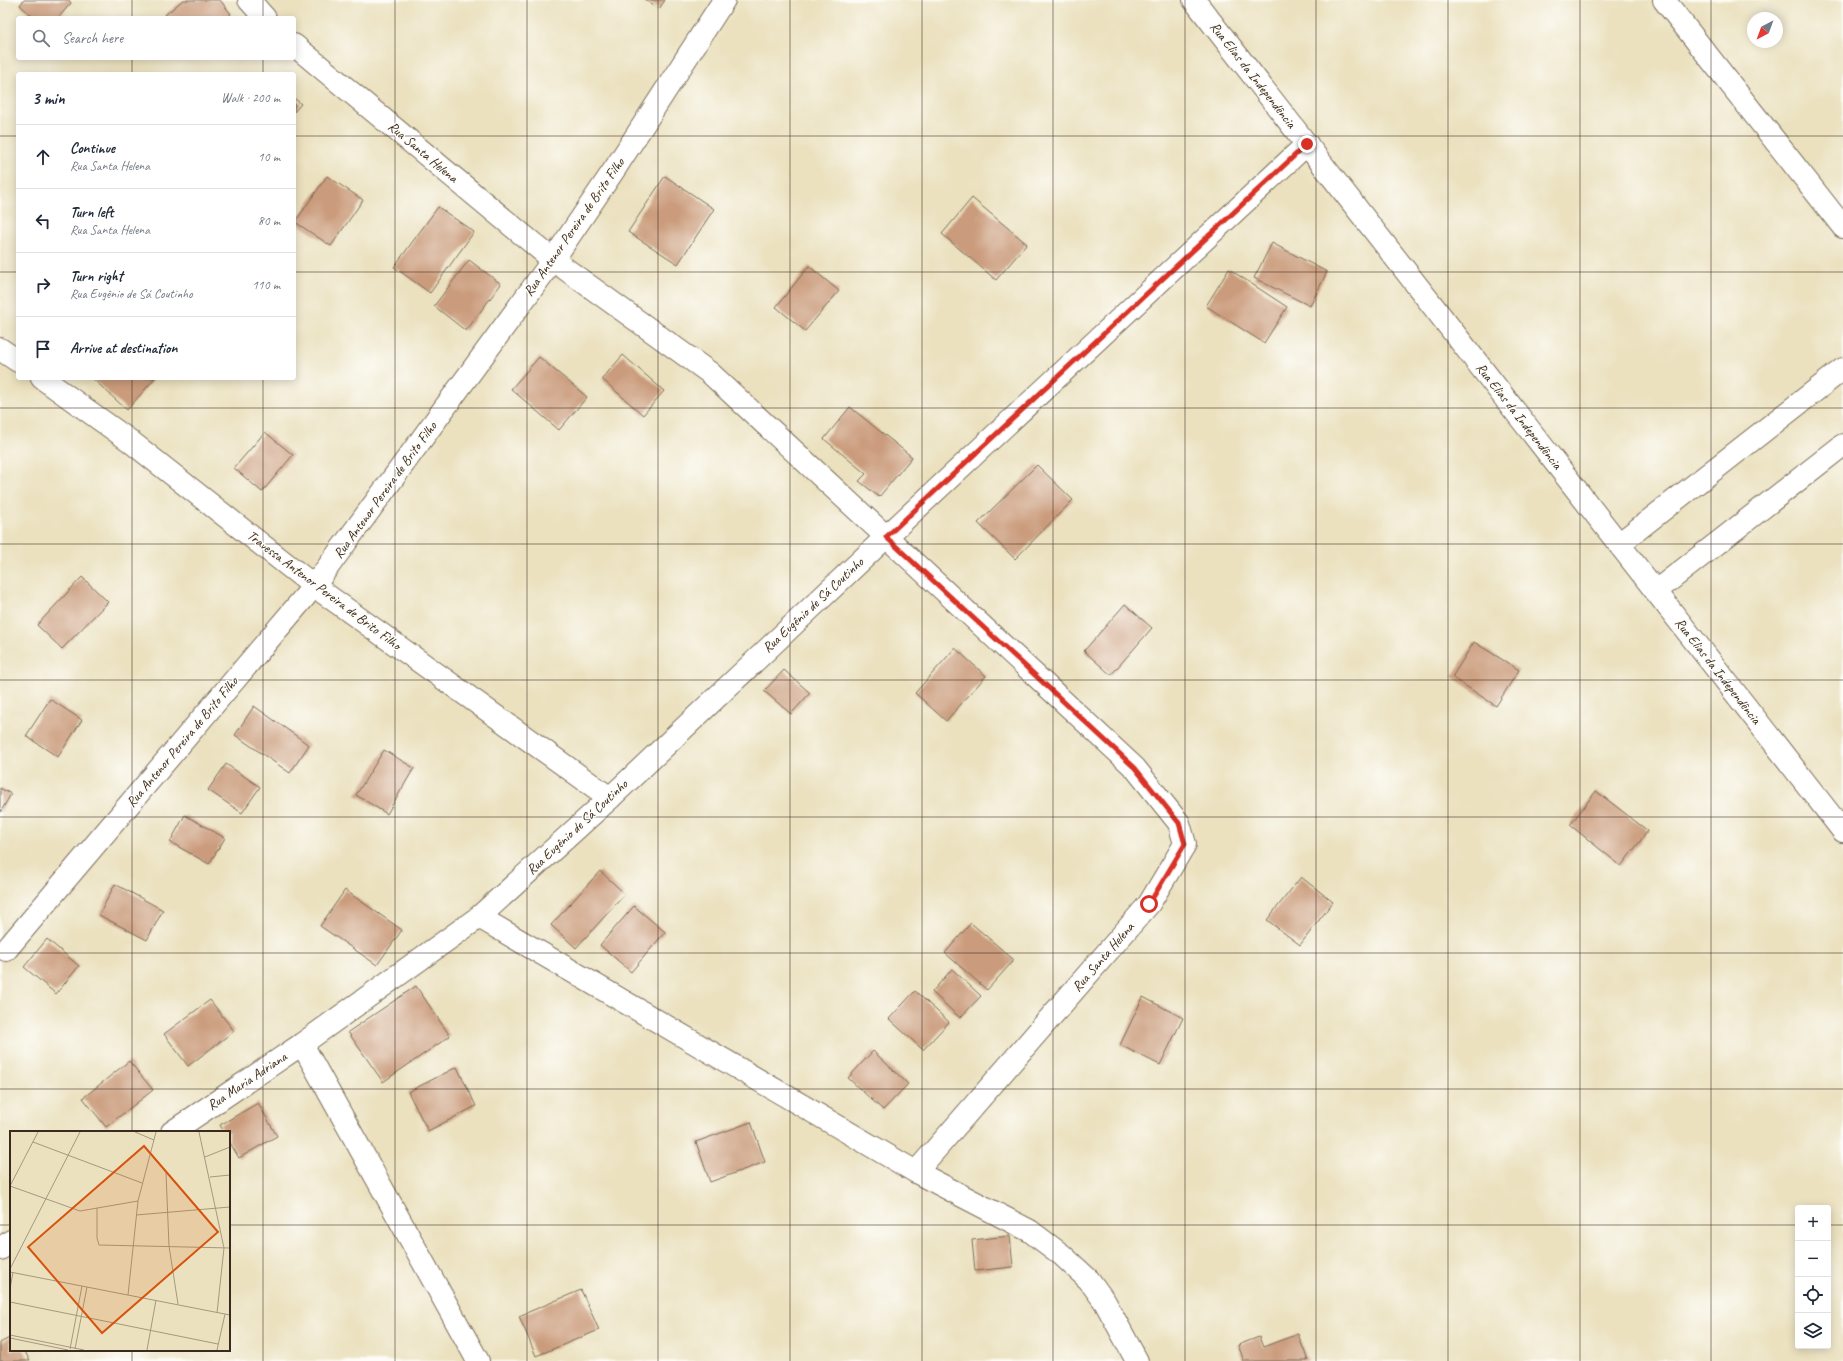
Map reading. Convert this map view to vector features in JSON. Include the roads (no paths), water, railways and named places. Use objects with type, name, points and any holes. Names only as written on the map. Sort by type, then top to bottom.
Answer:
[{"type":"street","points":[[249,0],[263,16]]},
{"type":"street","name":"Rua Antenor Pereira de Brito Filho","points":[[6,950],[314,586],[553,260],[616,167],[724,0]]},
{"type":"street","name":"Rua Elias da Independência","points":[[1194,0],[1843,831]]},
{"type":"street","points":[[1664,0],[1843,227]]},
{"type":"street","name":"Rua Santa Helena","points":[[296,47],[553,260],[710,373],[1135,768],[1179,823],[1185,844],[1149,904],[916,1172]]},
{"type":"street","name":"Rua Eugênio de Sá Coutinho","points":[[302,1044],[479,917],[610,798],[886,537],[1307,144]]},
{"type":"street","points":[[0,349],[16,360]]},
{"type":"street","points":[[1619,544],[1843,369]]},
{"type":"street","name":"Travessa Antenor Pereira de Brito Filho","points":[[45,380],[130,441],[314,586],[610,798]]},
{"type":"street","points":[[1656,591],[1843,445]]},
{"type":"street","points":[[479,917],[916,1172],[1030,1231],[1062,1255],[1089,1280],[1106,1302],[1137,1361]]},
{"type":"street","points":[[302,1044],[478,1361]]},
{"type":"street","name":"Rua Maria Adriana","points":[[173,1131],[302,1044]]},
{"type":"street","points":[[0,1249],[10,1242]]}]
